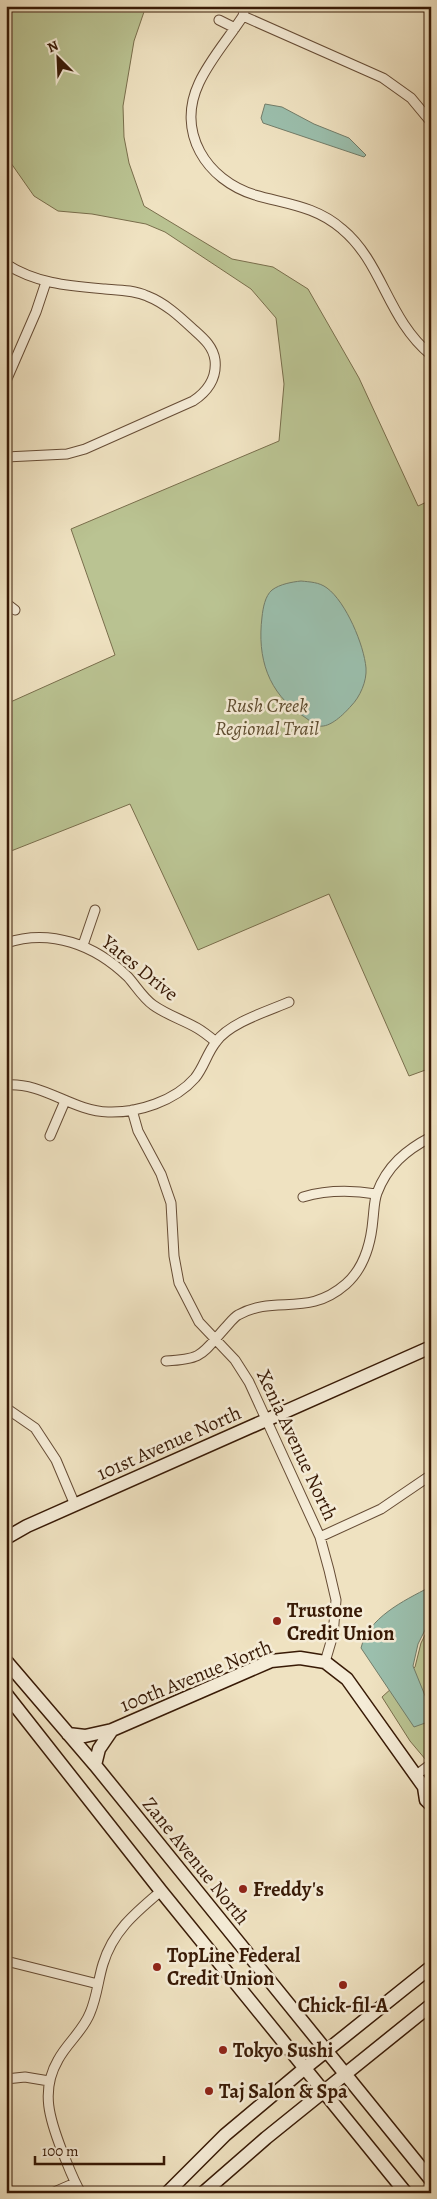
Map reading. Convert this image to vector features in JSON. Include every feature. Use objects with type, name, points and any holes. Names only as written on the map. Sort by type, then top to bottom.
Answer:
[{"type":"street","points":[[245,6],[243,16],[203,74],[194,95],[192,129],[203,158],[215,173],[229,184],[258,196],[305,207],[325,216],[342,228],[357,243],[365,255],[403,326],[417,343],[431,355]]},
{"type":"street","points":[[243,16],[383,78],[411,98],[431,122]]},
{"type":"street","points":[[219,20],[235,28]]},
{"type":"street","points":[[6,264],[20,273],[46,282],[129,291],[156,300],[172,310],[211,347],[215,361],[214,376],[207,390],[193,401],[86,449],[67,454],[6,457]]},
{"type":"street","points":[[6,381],[36,312],[46,282]]},
{"type":"street","points":[[6,603],[15,610]]},
{"type":"street","points":[[83,945],[95,910]]},
{"type":"street","name":"Yates Drive","points":[[6,943],[18,939],[50,938],[83,945],[106,958],[128,977],[152,1004],[174,1018],[196,1028],[216,1042]]},
{"type":"street","points":[[6,1085],[38,1088],[65,1102],[108,1112],[132,1110],[177,1094],[194,1079],[207,1061],[216,1042],[237,1026],[289,1002]]},
{"type":"street","points":[[50,1136],[65,1102]]},
{"type":"street","name":"Xenia Avenue North","points":[[132,1110],[138,1131],[161,1174],[171,1203],[174,1256],[178,1282],[199,1322],[236,1360],[249,1382],[268,1419],[320,1538],[336,1600],[333,1636],[325,1662]]},
{"type":"street","points":[[166,1361],[189,1360],[202,1354],[236,1316],[254,1308],[309,1304],[326,1298],[346,1284],[361,1266],[369,1244],[376,1194],[390,1169],[410,1148],[431,1137]]},
{"type":"street","points":[[303,1197],[318,1193],[354,1190],[376,1194]]},
{"type":"street","name":"101st Avenue North","points":[[6,1538],[27,1526],[431,1347]]},
{"type":"street","points":[[6,1408],[35,1428],[56,1460],[75,1505]]},
{"type":"street","points":[[320,1538],[381,1508],[431,1475]]},
{"type":"street","name":"100th Avenue North","points":[[68,1734],[85,1736],[112,1730],[271,1661],[300,1658],[325,1662]]},
{"type":"street","name":"Zane Avenue North","points":[[6,1661],[95,1765],[431,2180]]},
{"type":"street","points":[[325,1662],[347,1679],[415,1776],[427,1788],[426,1800],[431,1805]]},
{"type":"street","points":[[6,1694],[161,1891],[406,2193]]},
{"type":"street","points":[[95,1765],[99,1749],[112,1730]]},
{"type":"street","points":[[415,1776],[431,1764]]},
{"type":"street","points":[[81,2193],[75,2183],[48,2110],[49,2081],[61,2055],[86,2023],[107,1952],[116,1934],[132,1915],[161,1891]]},
{"type":"street","points":[[6,1961],[98,1984]]},
{"type":"street","points":[[167,2193],[225,2136],[305,2068],[431,1967]]},
{"type":"street","points":[[203,2193],[431,2005]]},
{"type":"street","points":[[6,2079],[25,2077],[49,2081]]},
{"type":"street","points":[[52,2193],[75,2183]]},
{"type":"green space","name":"Rush Creek Regional Trail","points":[[6,6],[146,6],[134,41],[123,106],[124,137],[129,163],[144,206],[232,259],[273,267],[308,289],[359,378],[418,506],[431,500],[431,1068],[409,1076],[329,894],[198,950],[130,804],[6,853],[6,704],[115,655],[71,529],[279,441],[284,384],[276,318],[251,289],[165,232],[146,224],[92,214],[58,211],[34,196],[6,156]]},
{"type":"green space","points":[[431,1623],[431,1766],[410,1741],[382,1697],[415,1667],[421,1643]]},
{"type":"shaded area","points":[[265,104],[282,107],[314,124],[349,138],[366,155],[364,157],[263,123],[261,118]]},
{"type":"shaded area","points":[[301,581],[324,586],[341,603],[358,636],[365,659],[366,673],[360,693],[345,713],[328,725],[323,726],[311,722],[281,697],[268,673],[261,647],[262,617],[268,595],[279,586]]},
{"type":"shaded area","points":[[430,1587],[431,1618],[418,1644],[413,1666],[428,1703],[428,1722],[414,1727],[361,1648],[365,1637],[379,1619],[409,1598]]},
{"type":"place","name":"Trustone Credit Union","points":[[277,1621]]},
{"type":"place","name":"Freddy's","points":[[243,1889]]},
{"type":"place","name":"TopLine Federal Credit Union","points":[[157,1967]]},
{"type":"place","name":"Chick-fil-A","points":[[343,1985]]},
{"type":"place","name":"Tokyo Sushi","points":[[223,2050]]},
{"type":"place","name":"Taj Salon & Spa","points":[[209,2091]]}]
